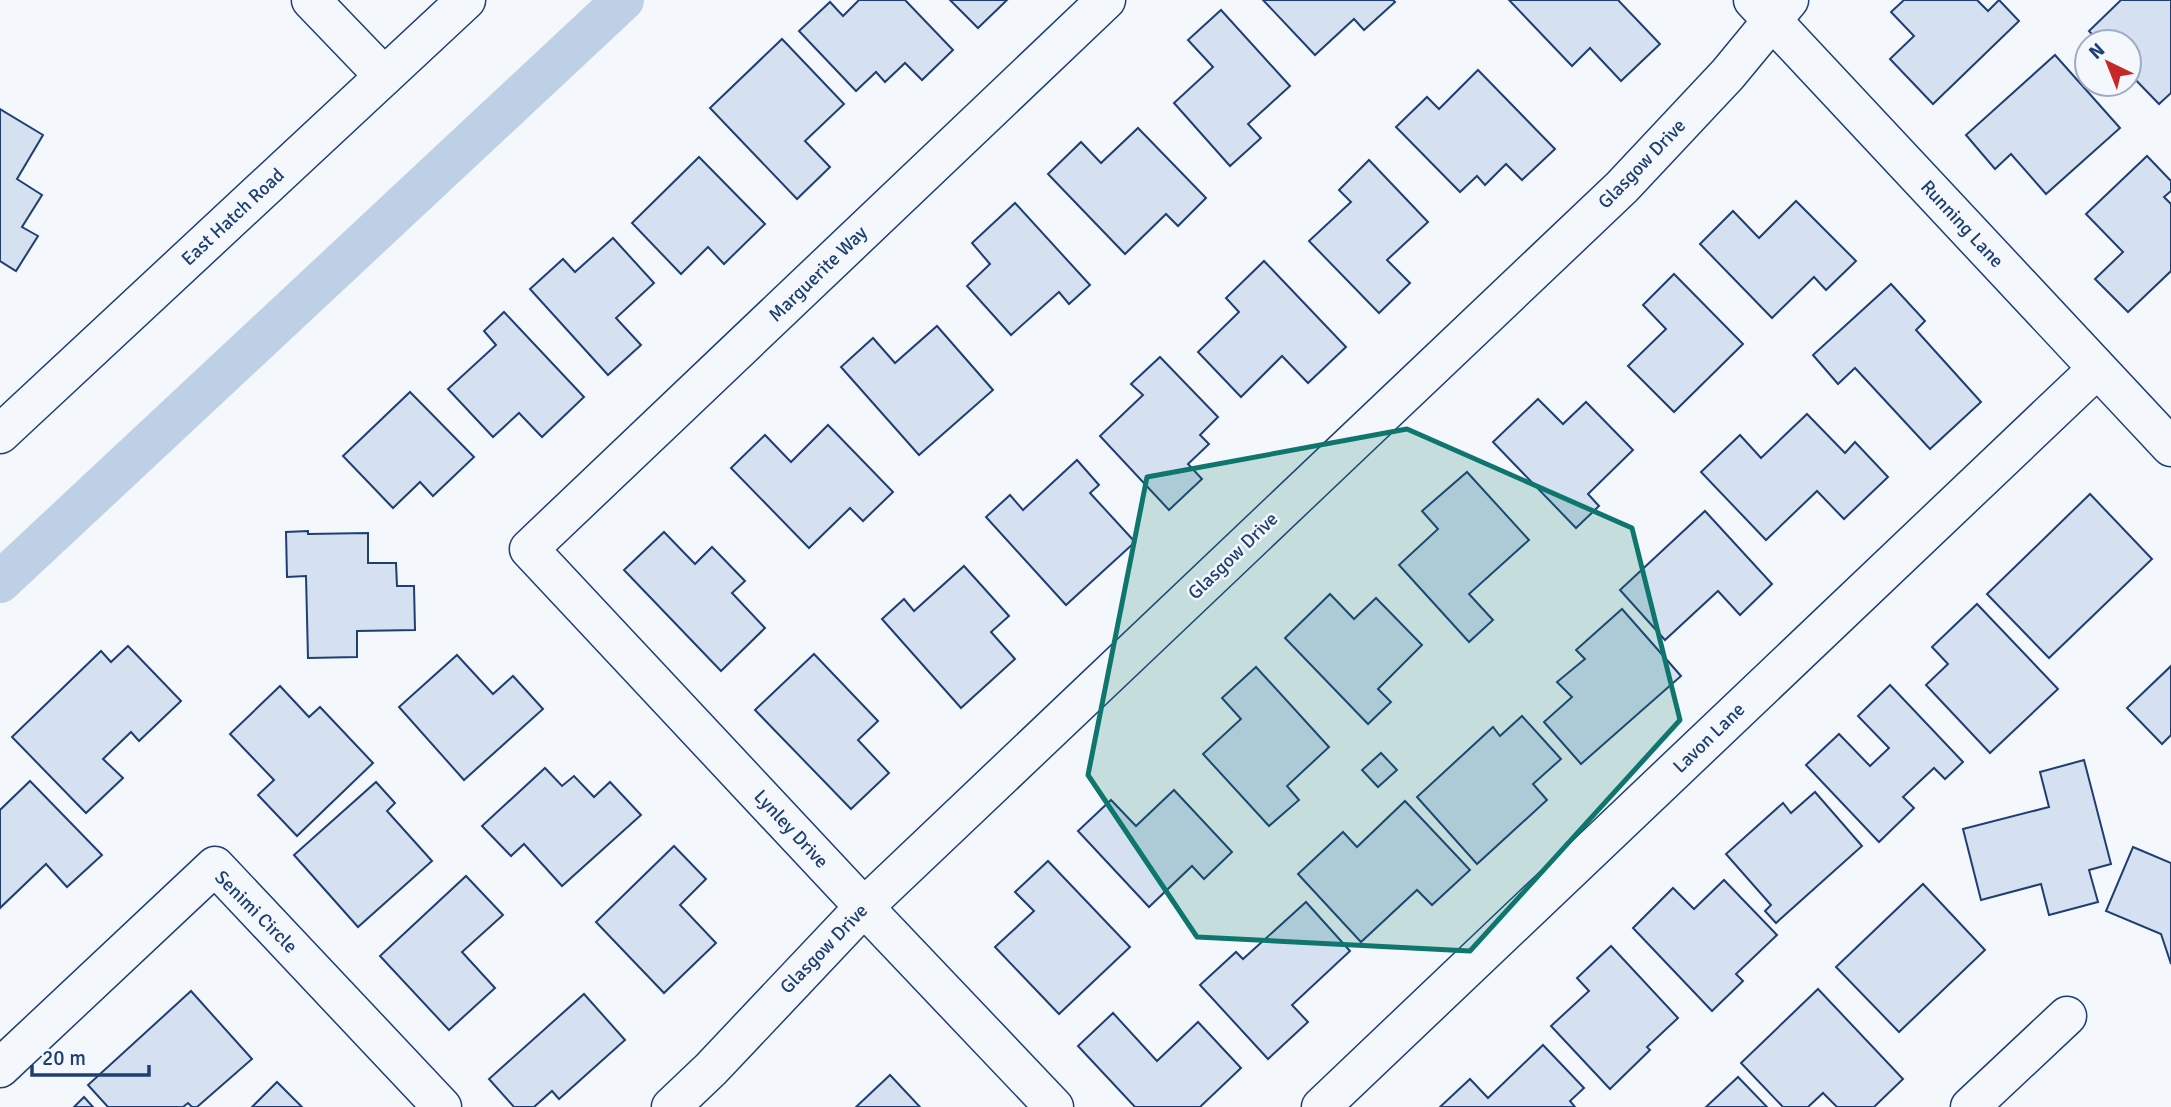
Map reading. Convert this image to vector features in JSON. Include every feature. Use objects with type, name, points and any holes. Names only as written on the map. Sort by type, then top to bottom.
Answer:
[{"type":"street","points":[[311,0],[384,76]]},
{"type":"street","name":"East Hatch Road","points":[[0,434],[466,0]]},
{"type":"street","name":"Marguerite Way","points":[[529,549],[1106,0]]},
{"type":"street","name":"Running Lane","points":[[1771,7],[2097,369],[2171,447]]},
{"type":"street","name":"Glasgow Drive","points":[[671,1107],[711,1069],[864,907],[1622,187],[1728,74],[1771,7]]},
{"type":"street","name":"Lavon Lane","points":[[1333,1103],[2097,369]]},
{"type":"street","name":"Lynley Drive","points":[[529,549],[1054,1107]]},
{"type":"street","name":"Senimi Circle","points":[[0,1068],[215,866],[442,1107]]},
{"type":"street","points":[[1969,1107],[2067,1016]]},
{"type":"highlighted area","points":[[1407,429],[1632,528],[1680,720],[1470,951],[1197,937],[1088,775],[1147,477]]},
{"type":"building","points":[[859,0],[905,0],[953,50],[922,80],[905,63],[885,82],[876,72],[856,91],[799,31],[830,2],[843,16]]},
{"type":"building","points":[[950,0],[1007,0],[978,28]]},
{"type":"building","points":[[1263,0],[1395,2],[1364,30],[1354,19],[1315,55]]},
{"type":"building","points":[[1509,0],[1618,0],[1660,44],[1621,81],[1590,48],[1572,66]]},
{"type":"building","points":[[1904,0],[1977,0],[1988,11],[1999,0],[2019,21],[1933,104],[1890,59],[1914,36],[1891,12]]},
{"type":"building","points":[[2121,0],[2171,0],[2171,93],[2159,104],[2143,87],[2143,28],[2092,28]]},
{"type":"building","points":[[1221,10],[1290,86],[1248,124],[1261,138],[1230,166],[1174,103],[1213,67],[1188,40]]},
{"type":"building","points":[[782,39],[844,104],[805,141],[830,167],[797,199],[710,108]]},
{"type":"building","points":[[2055,55],[2073,75],[2073,98],[2093,98],[2120,128],[2046,194],[2011,154],[1995,169],[1966,135]]},
{"type":"building","points":[[1478,70],[1555,149],[1522,180],[1506,164],[1485,185],[1477,176],[1460,192],[1396,127],[1427,97],[1439,109]]},
{"type":"building","points":[[0,109],[43,135],[17,179],[42,195],[22,227],[38,236],[16,271],[0,261]]},
{"type":"building","points":[[1138,128],[1206,198],[1178,226],[1166,214],[1125,254],[1048,174],[1081,142],[1101,163]]},
{"type":"building","points":[[2147,156],[2171,181],[2171,191],[2164,197],[2171,204],[2171,271],[2128,312],[2095,279],[2123,252],[2086,214]]},
{"type":"building","points":[[699,157],[765,224],[724,264],[708,247],[681,274],[632,223]]},
{"type":"building","points":[[1369,160],[1428,222],[1387,260],[1410,283],[1379,313],[1309,241],[1351,202],[1339,190]]},
{"type":"building","points":[[1796,201],[1856,261],[1826,290],[1814,277],[1772,318],[1700,244],[1733,211],[1759,238]]},
{"type":"building","points":[[1015,203],[1090,285],[1069,304],[1059,292],[1011,335],[967,286],[990,264],[972,243]]},
{"type":"building","points":[[613,238],[654,283],[616,318],[641,345],[608,375],[530,289],[563,259],[575,272]]},
{"type":"building","points":[[1264,261],[1346,347],[1308,383],[1282,356],[1241,397],[1198,352],[1239,312],[1226,298]]},
{"type":"building","points":[[1674,274],[1743,344],[1674,412],[1628,366],[1666,329],[1643,305]]},
{"type":"building","points":[[1891,284],[1925,321],[1916,330],[1981,402],[1930,449],[1855,368],[1838,384],[1813,355]]},
{"type":"building","points":[[504,312],[584,397],[542,437],[519,413],[493,437],[448,389],[496,345],[484,331]]},
{"type":"building","points":[[937,326],[993,390],[919,455],[841,367],[873,338],[895,363]]},
{"type":"building","points":[[1160,357],[1218,417],[1200,435],[1209,444],[1188,464],[1202,479],[1169,510],[1100,436],[1143,395],[1131,384]]},
{"type":"building","points":[[410,392],[474,457],[433,496],[420,482],[393,508],[343,456]]},
{"type":"building","points":[[1538,399],[1563,424],[1586,402],[1633,450],[1588,494],[1599,506],[1576,528],[1493,442]]},
{"type":"building","points":[[1807,414],[1845,453],[1855,442],[1888,477],[1844,519],[1817,491],[1766,540],[1701,472],[1740,435],[1761,458]]},
{"type":"building","points":[[828,425],[893,492],[863,521],[850,508],[809,548],[731,468],[765,435],[791,462]]},
{"type":"building","points":[[1077,460],[1099,485],[1090,493],[1135,542],[1066,605],[986,517],[1010,495],[1023,510]]},
{"type":"building","points":[[1467,472],[1529,540],[1469,594],[1493,620],[1469,642],[1399,565],[1438,529],[1422,511]]},
{"type":"building","points":[[2090,494],[2152,559],[2049,658],[1987,594]]},
{"type":"building","points":[[1705,511],[1772,584],[1740,615],[1718,591],[1665,640],[1620,590]]},
{"type":"building","points":[[308,531],[308,534],[368,533],[368,563],[396,563],[397,586],[414,586],[415,630],[357,631],[357,657],[308,658],[306,576],[287,577],[286,532]]},
{"type":"building","points":[[664,532],[695,564],[712,547],[745,581],[732,593],[765,628],[721,671],[624,570]]},
{"type":"building","points":[[964,566],[1009,616],[991,632],[1015,659],[961,708],[882,619],[904,599],[914,611]]},
{"type":"building","points":[[1330,594],[1354,619],[1376,598],[1422,645],[1378,689],[1391,702],[1368,724],[1285,638]]},
{"type":"building","points":[[1977,604],[2058,689],[1990,753],[1926,685],[1948,664],[1932,647]]},
{"type":"building","points":[[1622,609],[1681,676],[1581,764],[1544,722],[1572,697],[1557,682],[1585,659],[1576,650]]},
{"type":"building","points":[[128,646],[181,701],[139,741],[131,732],[103,759],[123,778],[86,813],[12,737],[101,651],[111,662]]},
{"type":"building","points":[[814,654],[878,721],[858,740],[889,773],[851,809],[755,710]]},
{"type":"building","points":[[457,655],[493,694],[513,676],[543,709],[464,780],[399,707]]},
{"type":"building","points":[[2171,666],[2171,735],[2162,744],[2127,708]]},
{"type":"building","points":[[1256,667],[1329,747],[1287,786],[1299,800],[1269,826],[1203,754],[1241,719],[1222,698]]},
{"type":"building","points":[[1890,685],[1963,762],[1945,779],[1934,768],[1903,797],[1914,808],[1879,842],[1806,765],[1839,734],[1870,766],[1889,748],[1858,716]]},
{"type":"building","points":[[280,686],[309,717],[320,707],[373,763],[297,836],[258,795],[274,780],[230,734]]},
{"type":"building","points":[[1522,716],[1561,759],[1533,784],[1547,800],[1477,864],[1417,797],[1493,727],[1500,736]]},
{"type":"building","points":[[1381,753],[1397,770],[1378,787],[1362,770]]},
{"type":"building","points":[[2084,760],[2111,864],[2089,870],[2098,902],[2049,915],[2041,884],[1981,900],[1963,829],[2049,807],[2040,772]]},
{"type":"building","points":[[545,768],[562,786],[574,776],[594,797],[610,782],[641,815],[562,886],[524,844],[511,856],[482,826]]},
{"type":"building","points":[[30,781],[102,855],[67,887],[46,864],[0,908],[0,810]]},
{"type":"building","points":[[376,782],[395,803],[387,811],[432,861],[358,927],[294,855]]},
{"type":"building","points":[[1174,790],[1232,852],[1204,879],[1192,866],[1149,907],[1078,831],[1111,800],[1136,826]]},
{"type":"building","points":[[1815,792],[1862,846],[1776,923],[1765,911],[1771,905],[1726,854],[1783,803],[1791,813]]},
{"type":"building","points":[[1405,801],[1470,870],[1432,905],[1417,890],[1361,942],[1298,874],[1343,832],[1357,847]]},
{"type":"building","points":[[674,846],[706,879],[680,905],[716,943],[664,993],[596,922]]},
{"type":"building","points":[[2133,847],[2171,863],[2171,964],[2161,934],[2106,911]]},
{"type":"building","points":[[1048,861],[1130,947],[1059,1014],[995,947],[1034,911],[1015,892]]},
{"type":"building","points":[[466,876],[503,915],[462,952],[495,988],[449,1030],[380,956]]},
{"type":"building","points":[[1724,880],[1777,935],[1736,974],[1743,981],[1712,1011],[1633,928],[1673,888],[1694,909]]},
{"type":"building","points":[[1923,884],[1985,950],[1899,1032],[1836,967]]},
{"type":"building","points":[[1306,902],[1350,951],[1292,1005],[1308,1022],[1268,1059],[1200,985],[1236,952],[1243,959]]},
{"type":"building","points":[[1611,946],[1678,1018],[1647,1047],[1650,1050],[1610,1089],[1551,1026],[1589,991],[1577,978]]},
{"type":"building","points":[[1818,989],[1903,1079],[1874,1107],[1837,1107],[1823,1093],[1808,1107],[1783,1107],[1741,1063]]},
{"type":"building","points":[[191,991],[252,1059],[197,1107],[188,1103],[183,1107],[108,1107],[88,1085]]},
{"type":"building","points":[[584,994],[625,1040],[559,1099],[552,1091],[534,1107],[514,1107],[489,1079]]},
{"type":"building","points":[[1113,1013],[1157,1061],[1198,1022],[1241,1068],[1200,1107],[1135,1107],[1078,1046]]},
{"type":"building","points":[[1543,1045],[1584,1088],[1570,1101],[1575,1107],[1440,1107],[1470,1079],[1488,1098]]},
{"type":"building","points":[[890,1075],[920,1107],[856,1107]]},
{"type":"building","points":[[1738,1077],[1767,1107],[1706,1107]]},
{"type":"building","points":[[277,1082],[302,1107],[252,1107]]},
{"type":"building","points":[[84,1097],[93,1107],[74,1107]]},
{"type":"waterway","points":[[0,582],[623,0]]}]
